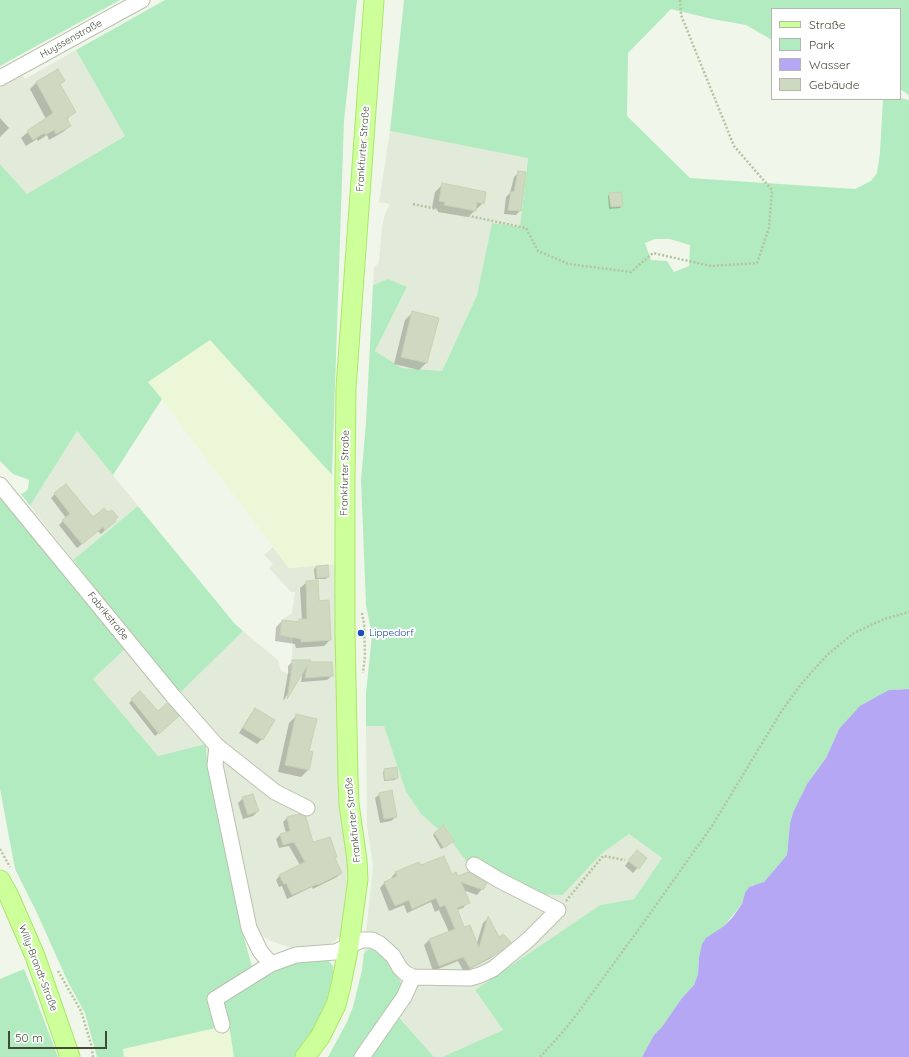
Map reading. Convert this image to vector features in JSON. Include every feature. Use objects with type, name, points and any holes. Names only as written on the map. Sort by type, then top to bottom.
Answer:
[{"type":"main road","name":"Frankfurter Straße","points":[[305,1057],[320,1037],[336,1005],[349,945],[358,871],[351,821],[348,771],[344,510],[346,388],[374,0]]},
{"type":"main road","name":"Willy-Brandt-Straße","points":[[0,880],[9,896],[35,956],[70,1057]]},
{"type":"street","name":"Huyssenstraße","points":[[0,78],[142,0]]},
{"type":"street","name":"Fabrikstraße","points":[[0,485],[168,690],[217,746],[275,792],[307,808]]},
{"type":"street","points":[[217,746],[215,765],[249,928],[260,951],[271,964]]},
{"type":"street","points":[[222,1025],[215,999],[271,964],[296,955],[335,952],[362,940],[372,940],[380,944],[393,956],[400,968],[405,973],[413,977],[470,978],[493,969],[544,925],[558,910],[505,883],[474,865]]},
{"type":"street","points":[[362,1057],[404,997],[413,977]]},
{"type":"path","points":[[413,204],[526,228],[538,251],[569,264],[631,272],[653,253],[711,266],[757,263],[769,228],[772,190],[734,146],[681,15],[680,0]]},
{"type":"path","points":[[361,609],[364,623],[365,656],[362,678]]},
{"type":"path","points":[[540,1057],[577,1014],[712,826],[781,712],[802,683],[826,655],[854,633],[884,619],[909,612]]},
{"type":"path","points":[[558,910],[603,856],[625,860]]},
{"type":"shaded area","points":[[76,50],[126,135],[27,194],[0,164],[0,86],[22,74],[25,79]]},
{"type":"shaded area","points":[[390,131],[528,157],[520,228],[492,224],[477,295],[442,371],[402,368],[375,351],[407,288],[388,279],[373,285],[374,268],[379,262],[382,227],[385,214],[390,204],[379,202]]},
{"type":"shaded area","points":[[210,340],[332,475],[336,564],[289,568],[148,382]]},
{"type":"shaded area","points":[[77,431],[138,506],[73,560],[30,506]]},
{"type":"shaded area","points":[[273,547],[289,568],[336,564],[346,843],[349,876],[341,936],[326,947],[297,950],[271,941],[259,934],[244,938],[206,754],[206,745],[158,756],[93,679],[127,647],[172,701],[243,631],[278,660],[281,671],[291,674],[293,637],[280,635],[282,620],[292,613],[295,592],[291,592],[269,568],[273,564],[264,555]]},
{"type":"shaded area","points":[[366,726],[384,726],[406,792],[421,814],[438,829],[434,833],[444,847],[452,842],[563,895],[601,854],[629,834],[662,858],[634,899],[600,905],[475,990],[503,1030],[442,1057],[434,1057],[390,1006],[368,950],[364,953],[373,866],[367,826]]},
{"type":"shaded area","points":[[229,1025],[234,1057],[124,1057],[123,1049]]},
{"type":"green space","points":[[0,0],[120,0],[0,66]]},
{"type":"green space","points":[[165,0],[357,0],[344,121],[332,475],[210,340],[148,382],[162,399],[113,475],[77,431],[30,506],[21,494],[28,489],[29,480],[13,474],[0,461],[0,164],[27,194],[125,136],[76,50]]},
{"type":"green space","points":[[404,0],[909,0],[909,95],[901,90],[901,8],[771,8],[771,39],[746,25],[712,19],[671,9],[628,53],[627,116],[690,178],[855,189],[871,181],[877,173],[880,152],[883,100],[901,100],[901,98],[909,100],[909,689],[889,690],[839,729],[826,758],[807,784],[790,823],[787,855],[764,882],[753,885],[745,893],[742,904],[724,926],[716,932],[699,958],[698,974],[694,985],[682,998],[663,1027],[654,1035],[642,1057],[442,1057],[503,1030],[475,990],[600,905],[634,899],[662,858],[629,834],[601,854],[563,895],[531,894],[473,870],[452,842],[454,841],[445,825],[438,829],[421,814],[406,792],[384,726],[366,726],[366,693],[372,635],[366,605],[361,480],[366,423],[373,285],[388,279],[407,287],[375,351],[402,368],[442,371],[477,295],[492,223],[520,227],[528,158],[390,131]],"holes":[[[655,239],[670,239],[690,245],[689,266],[674,272],[667,261],[651,260],[645,243]]]},
{"type":"green space","points":[[0,494],[127,647],[93,679],[158,756],[206,744],[206,754],[244,938],[253,970],[273,971],[290,964],[325,960],[328,960],[333,966],[333,974],[326,1002],[308,1039],[295,1057],[234,1057],[229,1025],[123,1049],[124,1057],[97,1057],[85,1013],[68,982],[37,913],[15,869],[0,789]]},
{"type":"green space","points":[[138,506],[235,624],[243,631],[179,694],[73,560]]},
{"type":"green space","points":[[373,948],[378,950],[384,957],[403,986],[357,1057],[328,1057],[347,1022],[353,1007],[362,970],[364,953]]},
{"type":"green space","points":[[24,969],[58,1057],[0,1057],[0,979]]},
{"type":"green space","points":[[397,1015],[434,1057],[367,1057]]},
{"type":"water","points":[[909,689],[909,1057],[642,1057],[654,1035],[662,1027],[682,998],[694,985],[698,974],[702,944],[706,938],[724,926],[732,918],[742,904],[745,893],[749,887],[764,882],[787,855],[790,823],[793,813],[807,784],[826,758],[839,729],[860,706],[889,690]]},
{"type":"building","points":[[58,69],[65,81],[60,84],[76,112],[67,118],[71,126],[56,134],[54,130],[45,135],[44,133],[33,140],[27,131],[53,113],[36,82]]},
{"type":"building","points":[[518,171],[526,172],[521,211],[508,210],[511,192],[514,192]]},
{"type":"building","points":[[442,183],[486,192],[484,204],[477,202],[476,211],[444,205],[445,202],[439,201]]},
{"type":"building","points":[[621,192],[623,206],[611,207],[609,193]]},
{"type":"building","points":[[412,311],[439,318],[427,363],[401,357]]},
{"type":"building","points":[[66,484],[93,517],[104,508],[108,512],[112,510],[118,517],[115,520],[116,521],[105,530],[103,527],[82,544],[62,520],[70,514],[54,493]]},
{"type":"building","points":[[328,565],[329,577],[317,578],[316,566]]},
{"type":"building","points":[[318,580],[319,601],[329,600],[331,640],[301,642],[301,639],[280,635],[282,620],[299,622],[299,619],[307,619],[306,581]]},
{"type":"building","points":[[292,660],[332,662],[333,676],[305,678],[307,666],[287,699]]},
{"type":"building","points":[[140,691],[158,711],[167,703],[179,716],[159,734],[131,699]]},
{"type":"building","points":[[255,708],[275,720],[263,740],[243,728]]},
{"type":"building","points":[[296,714],[317,719],[309,751],[313,752],[309,770],[285,765]]},
{"type":"building","points":[[397,767],[398,778],[385,780],[384,769]]},
{"type":"building","points":[[392,790],[397,817],[384,819],[379,793]]},
{"type":"building","points":[[253,794],[259,811],[248,815],[242,797]]},
{"type":"building","points":[[299,814],[306,817],[313,842],[330,837],[337,857],[335,858],[342,873],[318,885],[317,884],[292,895],[286,883],[284,884],[279,875],[305,862],[294,842],[283,845],[280,834],[290,831],[287,817]]},
{"type":"building","points":[[444,825],[454,841],[444,848],[434,833]]},
{"type":"building","points":[[637,850],[647,858],[639,869],[628,861]]},
{"type":"building","points":[[444,856],[452,874],[456,872],[458,876],[468,872],[487,883],[483,890],[461,882],[470,903],[457,908],[464,927],[470,925],[479,948],[488,916],[499,937],[503,934],[511,942],[498,953],[470,968],[463,957],[439,966],[429,939],[455,929],[445,905],[440,907],[436,898],[412,909],[409,900],[395,906],[384,882],[397,876],[395,872],[419,862],[421,865]]},
{"type":"place","name":"Lippedorf","points":[[361,633]]}]
